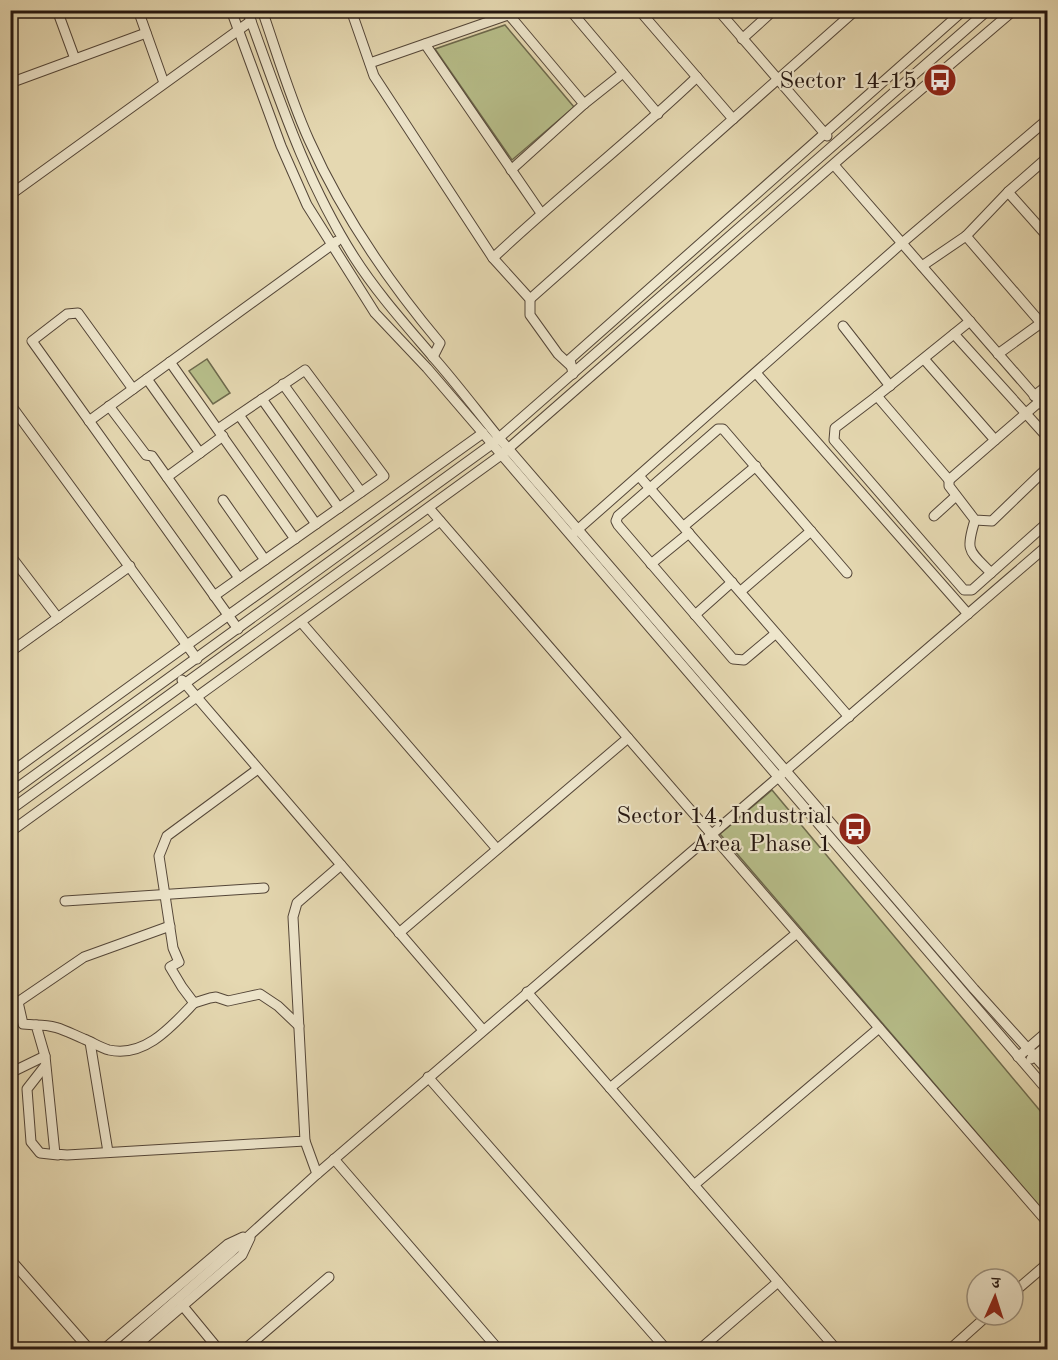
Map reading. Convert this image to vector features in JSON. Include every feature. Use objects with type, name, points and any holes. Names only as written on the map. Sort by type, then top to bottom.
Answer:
[{"type":"street","points":[[57,10],[75,59]]},
{"type":"street","points":[[138,10],[165,83]]},
{"type":"street","points":[[231,10],[281,146],[307,205],[375,313],[427,368],[483,434],[496,441]]},
{"type":"street","points":[[247,10],[295,144],[319,197],[354,258],[392,311],[433,357],[505,452],[787,771],[974,990],[1047,1071]]},
{"type":"street","points":[[262,10],[309,139],[339,198],[375,259],[412,310],[440,343],[433,357]]},
{"type":"street","points":[[363,10],[351,12],[374,76],[493,258],[530,299],[530,315],[572,370]]},
{"type":"street","points":[[570,10],[658,114]]},
{"type":"street","points":[[639,10],[733,119]]},
{"type":"street","points":[[718,10],[824,134],[832,147],[836,163],[1047,411]]},
{"type":"street","points":[[742,39],[774,10]]},
{"type":"street","points":[[530,299],[856,10]]},
{"type":"street","points":[[572,370],[570,359],[964,10]]},
{"type":"street","points":[[10,793],[496,441],[572,370],[988,10]]},
{"type":"street","points":[[10,810],[505,452],[1014,10]]},
{"type":"street","points":[[370,63],[506,13],[584,104]]},
{"type":"street","points":[[10,195],[250,21]]},
{"type":"street","points":[[10,83],[146,33]]},
{"type":"street","points":[[425,44],[541,213]]},
{"type":"street","points":[[511,171],[584,104],[623,73]]},
{"type":"street","points":[[493,258],[541,213],[658,114],[696,77]]},
{"type":"street","points":[[575,532],[902,243],[1047,119]]},
{"type":"street","points":[[922,266],[966,236],[1008,192],[1047,157]]},
{"type":"street","points":[[1008,192],[1047,237]]},
{"type":"street","points":[[966,236],[1044,320],[998,354]]},
{"type":"street","points":[[89,420],[342,237]]},
{"type":"street","points":[[133,389],[78,313],[67,314],[32,341],[238,629]]},
{"type":"street","points":[[970,321],[835,428],[834,440],[964,590],[972,590],[1047,522]]},
{"type":"street","points":[[843,326],[890,386]]},
{"type":"street","points":[[954,334],[1047,438]]},
{"type":"street","points":[[924,359],[995,440]]},
{"type":"street","points":[[170,362],[295,539]]},
{"type":"street","points":[[167,477],[200,453],[239,415],[305,370],[384,476],[214,596]]},
{"type":"street","points":[[756,373],[968,614]]},
{"type":"street","points":[[147,379],[200,453]]},
{"type":"street","points":[[284,384],[361,492]]},
{"type":"street","points":[[949,480],[1025,414],[1047,385]]},
{"type":"street","points":[[878,396],[949,480],[949,486],[975,520],[992,521],[1047,468]]},
{"type":"street","points":[[262,399],[339,507]]},
{"type":"street","points":[[10,404],[197,659]]},
{"type":"street","points":[[109,406],[146,455],[152,456],[239,578]]},
{"type":"street","points":[[239,415],[316,524]]},
{"type":"street","points":[[775,634],[744,660],[733,659],[616,521],[618,516],[718,429],[723,429],[847,573]]},
{"type":"street","points":[[10,774],[228,615],[483,434]]},
{"type":"street","points":[[651,564],[756,466]]},
{"type":"street","points":[[639,476],[849,717]]},
{"type":"street","points":[[934,516],[956,496]]},
{"type":"street","points":[[223,500],[265,560]]},
{"type":"street","points":[[429,508],[1047,1223]]},
{"type":"street","points":[[975,520],[969,547],[991,573]]},
{"type":"street","points":[[10,832],[440,522]]},
{"type":"street","points":[[741,591],[811,531]]},
{"type":"street","points":[[575,532],[778,778],[1047,1091]]},
{"type":"street","points":[[119,1350],[428,1077],[787,771],[1047,545]]},
{"type":"street","points":[[10,555],[58,618]]},
{"type":"street","points":[[10,652],[130,567]]},
{"type":"street","points":[[695,615],[732,582]]},
{"type":"street","points":[[301,622],[497,849]]},
{"type":"street","points":[[177,674],[483,1030]]},
{"type":"street","points":[[399,933],[628,738]]},
{"type":"street","points":[[194,1003],[170,967],[179,962],[173,948],[159,856],[167,836],[258,769]]},
{"type":"street","points":[[317,1174],[305,1141],[293,917],[297,903],[341,865]]},
{"type":"street","points":[[65,900],[264,888]]},
{"type":"street","points":[[170,926],[84,957],[14,1003],[23,1024],[53,1025],[110,1050],[133,1051],[156,1039],[173,1026],[194,1003],[216,997],[228,1001],[260,994],[267,997],[299,1026]]},
{"type":"street","points":[[610,1088],[797,933]]},
{"type":"street","points":[[527,992],[837,1350]]},
{"type":"street","points":[[36,1025],[45,1061],[55,1154],[58,1155]]},
{"type":"street","points":[[694,1185],[879,1028]]},
{"type":"street","points":[[1018,1057],[1047,1030]]},
{"type":"street","points":[[90,1042],[108,1152]]},
{"type":"street","points":[[1025,1065],[1047,1045]]},
{"type":"street","points":[[45,1061],[27,1089],[31,1142],[40,1153],[58,1155],[305,1141]]},
{"type":"street","points":[[10,1073],[45,1061]]},
{"type":"street","points":[[428,1077],[667,1350]]},
{"type":"street","points":[[334,1159],[499,1350]]},
{"type":"street","points":[[131,1350],[242,1255],[252,1233]]},
{"type":"street","points":[[103,1350],[228,1244],[252,1233]]},
{"type":"street","points":[[10,1259],[90,1350]]},
{"type":"street","points":[[1025,1282],[1047,1263]]},
{"type":"street","points":[[244,1350],[329,1277]]},
{"type":"street","points":[[699,1350],[778,1282]]},
{"type":"street","points":[[182,1305],[219,1350]]},
{"type":"street","points":[[948,1350],[974,1327]]},
{"type":"green space","points":[[505,25],[574,107],[512,160],[435,49]]},
{"type":"green space","points":[[207,359],[230,393],[213,404],[189,371]]},
{"type":"green space","points":[[772,790],[1047,1119],[1047,1215],[720,834]]},
{"type":"place","name":"Sector 14-15","points":[[940,80]]},
{"type":"place","name":"Sector 14, Industrial Area Phase 1","points":[[855,829]]}]
